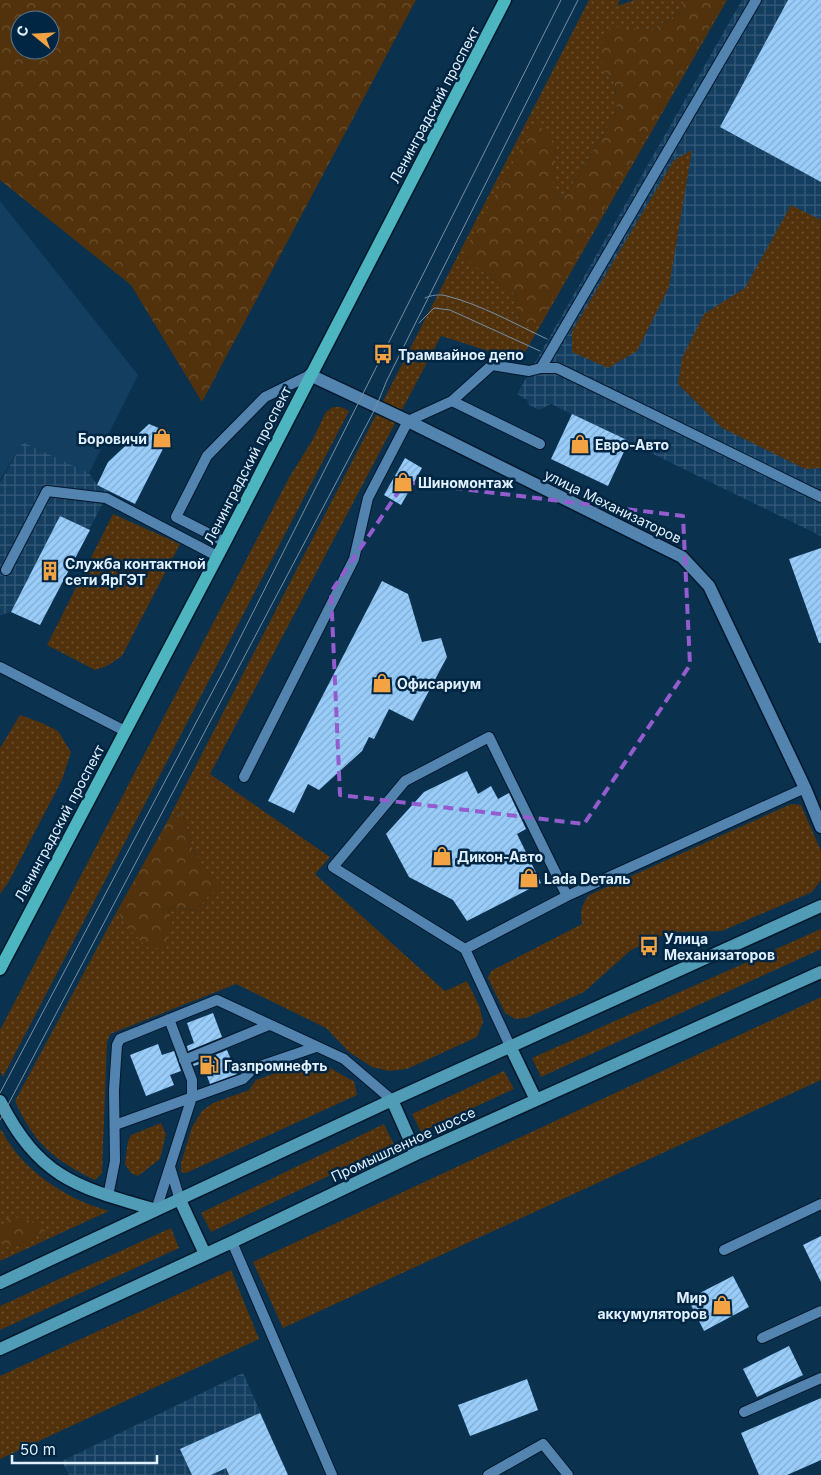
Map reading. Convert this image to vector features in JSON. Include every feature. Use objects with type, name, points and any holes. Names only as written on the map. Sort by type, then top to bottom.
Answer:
[{"type":"main road","name":"Ленинградский проспект","points":[[0,969],[225,542],[506,0]]},
{"type":"main road","points":[[0,1283],[392,1100],[821,906]]},
{"type":"main road","name":"Промышленное шоссе","points":[[0,1349],[232,1242],[416,1154],[821,972]]},
{"type":"main road","points":[[510,1046],[536,1100]]},
{"type":"main road","points":[[0,1100],[11,1121],[41,1160],[72,1182],[88,1190],[156,1210]]},
{"type":"main road","points":[[392,1100],[416,1154]]},
{"type":"main road","points":[[180,1200],[204,1254]]},
{"type":"street","name":"улица Механизаторов","points":[[310,375],[682,557],[710,586],[805,788],[821,827]]},
{"type":"lane","points":[[542,368],[756,0]]},
{"type":"lane","points":[[244,777],[354,559],[368,498],[408,422],[452,402],[492,365],[529,371],[542,368],[557,368],[821,498]]},
{"type":"lane","points":[[225,542],[176,517],[207,456],[265,397],[310,375]]},
{"type":"lane","points":[[452,402],[540,444]]},
{"type":"lane","points":[[6,570],[48,491],[106,498],[217,556]]},
{"type":"lane","points":[[0,667],[125,731]]},
{"type":"lane","points":[[510,1046],[465,949],[333,867],[405,781],[489,737],[567,896]]},
{"type":"lane","points":[[465,949],[567,896],[805,788]]},
{"type":"lane","points":[[108,1196],[115,1161],[117,1045],[120,1039],[217,1000],[344,1059],[392,1100]]},
{"type":"lane","points":[[156,1210],[192,1097],[192,1080],[169,1020]]},
{"type":"lane","points":[[184,1060],[269,1025]]},
{"type":"lane","points":[[115,1125],[242,1078],[254,1068],[316,1047]]},
{"type":"lane","points":[[170,1167],[180,1200]]},
{"type":"lane","points":[[724,1250],[821,1204]]},
{"type":"lane","points":[[232,1242],[332,1475]]},
{"type":"lane","points":[[762,1338],[821,1311]]},
{"type":"lane","points":[[744,1412],[821,1378]]},
{"type":"lane","points":[[488,1475],[543,1444],[568,1475]]},
{"type":"highlighted area","points":[[405,482],[683,516],[690,665],[584,824],[340,795],[331,592]]},
{"type":"shaded area","name":"Трамвайное депо","points":[[742,0],[821,0],[821,536],[551,404],[539,410],[529,405],[527,400],[517,394]]},
{"type":"shaded area","points":[[0,201],[138,375],[89,473],[23,442],[0,480]]},
{"type":"shaded area","points":[[23,442],[89,473],[97,485],[109,491],[40,625],[11,612],[0,615],[0,483]]},
{"type":"shaded area","points":[[243,1373],[288,1475],[69,1475],[62,1461]]},
{"type":"green space","points":[[0,0],[416,0],[202,402],[131,285],[0,180]]},
{"type":"green space","points":[[589,0],[620,0],[617,6],[634,0],[684,0],[681,12],[651,30],[603,70],[615,84],[617,112],[562,201],[552,189],[557,147],[485,274],[515,294],[519,326],[536,326],[724,0],[727,0],[520,361],[441,336],[210,774],[330,857],[315,874],[445,991],[467,981],[480,1008],[483,1022],[477,1037],[407,1069],[389,1071],[372,1067],[349,1052],[326,1028],[236,984],[110,1034],[107,1043],[102,1173],[95,1180],[68,1165],[47,1149],[30,1129],[15,1101],[117,911],[127,927],[172,926],[169,907],[196,911],[206,898],[219,887],[193,851],[183,813],[168,820]]},
{"type":"green space","points":[[684,0],[724,0],[536,327],[519,326],[515,294],[464,257],[467,246],[535,123],[549,134],[557,148],[552,189],[562,201],[617,112],[615,84],[603,70],[600,46],[611,27],[651,30],[681,12]]},
{"type":"green space","points":[[692,150],[669,287],[637,351],[608,368],[572,352],[572,331],[674,160]]},
{"type":"green space","points":[[791,205],[821,220],[821,468],[805,469],[722,428],[678,384],[682,358],[704,314],[745,288]]},
{"type":"green space","points":[[333,407],[341,407],[349,411],[3,1077],[0,1071],[0,1030],[290,476],[312,441],[326,412]]},
{"type":"green space","points":[[113,514],[180,544],[122,656],[107,666],[95,670],[47,645]]},
{"type":"green space","points":[[20,715],[58,731],[71,752],[62,780],[8,883],[0,894],[0,748]]},
{"type":"green space","points":[[791,804],[801,805],[821,851],[821,880],[812,892],[722,931],[670,932],[631,950],[584,992],[526,1018],[515,1019],[505,1013],[488,978],[491,971],[582,924],[582,909],[589,895]]},
{"type":"green space","points":[[183,813],[193,851],[220,887],[206,898],[196,911],[169,907],[172,926],[164,950],[147,947],[127,927],[117,911],[168,820]]},
{"type":"green space","points":[[821,929],[821,949],[541,1077],[532,1058]]},
{"type":"green space","points":[[821,997],[821,1080],[283,1328],[253,1262]]},
{"type":"green space","points":[[303,1063],[325,1066],[354,1081],[357,1095],[186,1173],[181,1172],[181,1163],[192,1127],[202,1111],[213,1103],[249,1090],[256,1080]]},
{"type":"green space","points":[[504,1071],[514,1089],[421,1132],[412,1114]]},
{"type":"green space","points":[[161,1123],[166,1134],[160,1159],[138,1176],[131,1173],[125,1164],[128,1141],[131,1135]]},
{"type":"green space","points":[[384,1124],[394,1145],[211,1232],[201,1213]]},
{"type":"green space","points":[[1,1129],[20,1157],[46,1181],[77,1199],[109,1211],[0,1261]]},
{"type":"green space","points":[[24,1217],[46,1231],[22,1244],[3,1248],[0,1231],[6,1219]]},
{"type":"green space","points":[[171,1228],[179,1248],[0,1330],[0,1306]]},
{"type":"green space","points":[[231,1270],[259,1339],[0,1459],[0,1376]]},
{"type":"building","points":[[788,0],[821,0],[821,182],[720,127]]},
{"type":"building","points":[[572,414],[629,441],[608,486],[551,459]]},
{"type":"building","points":[[149,424],[171,433],[135,504],[97,485],[108,462]]},
{"type":"building","name":"Шиномонтаж","points":[[405,458],[422,468],[401,505],[384,495]]},
{"type":"building","name":"Служба контактной сети ЯрГЭТ","points":[[60,516],[90,530],[40,625],[11,612]]},
{"type":"building","points":[[821,548],[821,643],[819,643],[789,559]]},
{"type":"building","name":"Офисариум","points":[[382,581],[408,594],[422,642],[441,638],[447,657],[413,721],[389,709],[374,739],[369,737],[362,751],[319,790],[308,784],[294,813],[268,801]]},
{"type":"building","points":[[467,771],[478,794],[491,786],[498,799],[509,793],[526,829],[517,834],[541,883],[467,921],[453,900],[409,877],[386,834],[424,792]]},
{"type":"building","points":[[213,1013],[222,1037],[188,1051],[187,1046],[194,1043],[187,1023]]},
{"type":"building","points":[[158,1044],[162,1055],[174,1051],[181,1071],[170,1075],[174,1085],[146,1096],[130,1055]]},
{"type":"building","points":[[227,1050],[237,1074],[210,1084],[202,1063],[194,1066],[193,1064]]},
{"type":"building","points":[[821,1236],[821,1282],[803,1245]]},
{"type":"building","points":[[733,1276],[749,1307],[704,1331],[688,1299]]},
{"type":"building","points":[[789,1346],[803,1375],[757,1397],[743,1369]]},
{"type":"building","points":[[527,1379],[538,1410],[470,1436],[458,1405]]},
{"type":"building","points":[[821,1398],[821,1460],[787,1475],[759,1475],[741,1433]]},
{"type":"building","points":[[260,1413],[288,1475],[229,1475],[226,1468],[211,1475],[192,1475],[180,1449]]},
{"type":"tram line","points":[[0,1093],[226,666],[561,0]]},
{"type":"tram line","points":[[0,1120],[376,407],[387,380],[578,0]]},
{"type":"tram line","points":[[425,298],[441,295],[473,304],[547,339]]},
{"type":"tram line","points":[[419,323],[434,308],[450,310],[540,351]]},
{"type":"place","name":"Трамвайное депо","points":[[383,354]]},
{"type":"place","name":"Боровичи","points":[[162,438]]},
{"type":"place","name":"Евро-Авто","points":[[580,444]]},
{"type":"place","name":"Шиномонтаж","points":[[403,482]]},
{"type":"place","name":"Служба контактной сети ЯрГЭТ","points":[[50,571]]},
{"type":"place","name":"Офисариум","points":[[382,683]]},
{"type":"place","name":"Дикон-Авто","points":[[442,856]]},
{"type":"place","name":"Lada Dеталь","points":[[529,878]]},
{"type":"place","name":"Улица Механизаторов","points":[[649,946]]},
{"type":"place","name":"Газпромнефть","points":[[209,1065]]},
{"type":"place","name":"Мир аккумуляторов","points":[[722,1305]]}]
